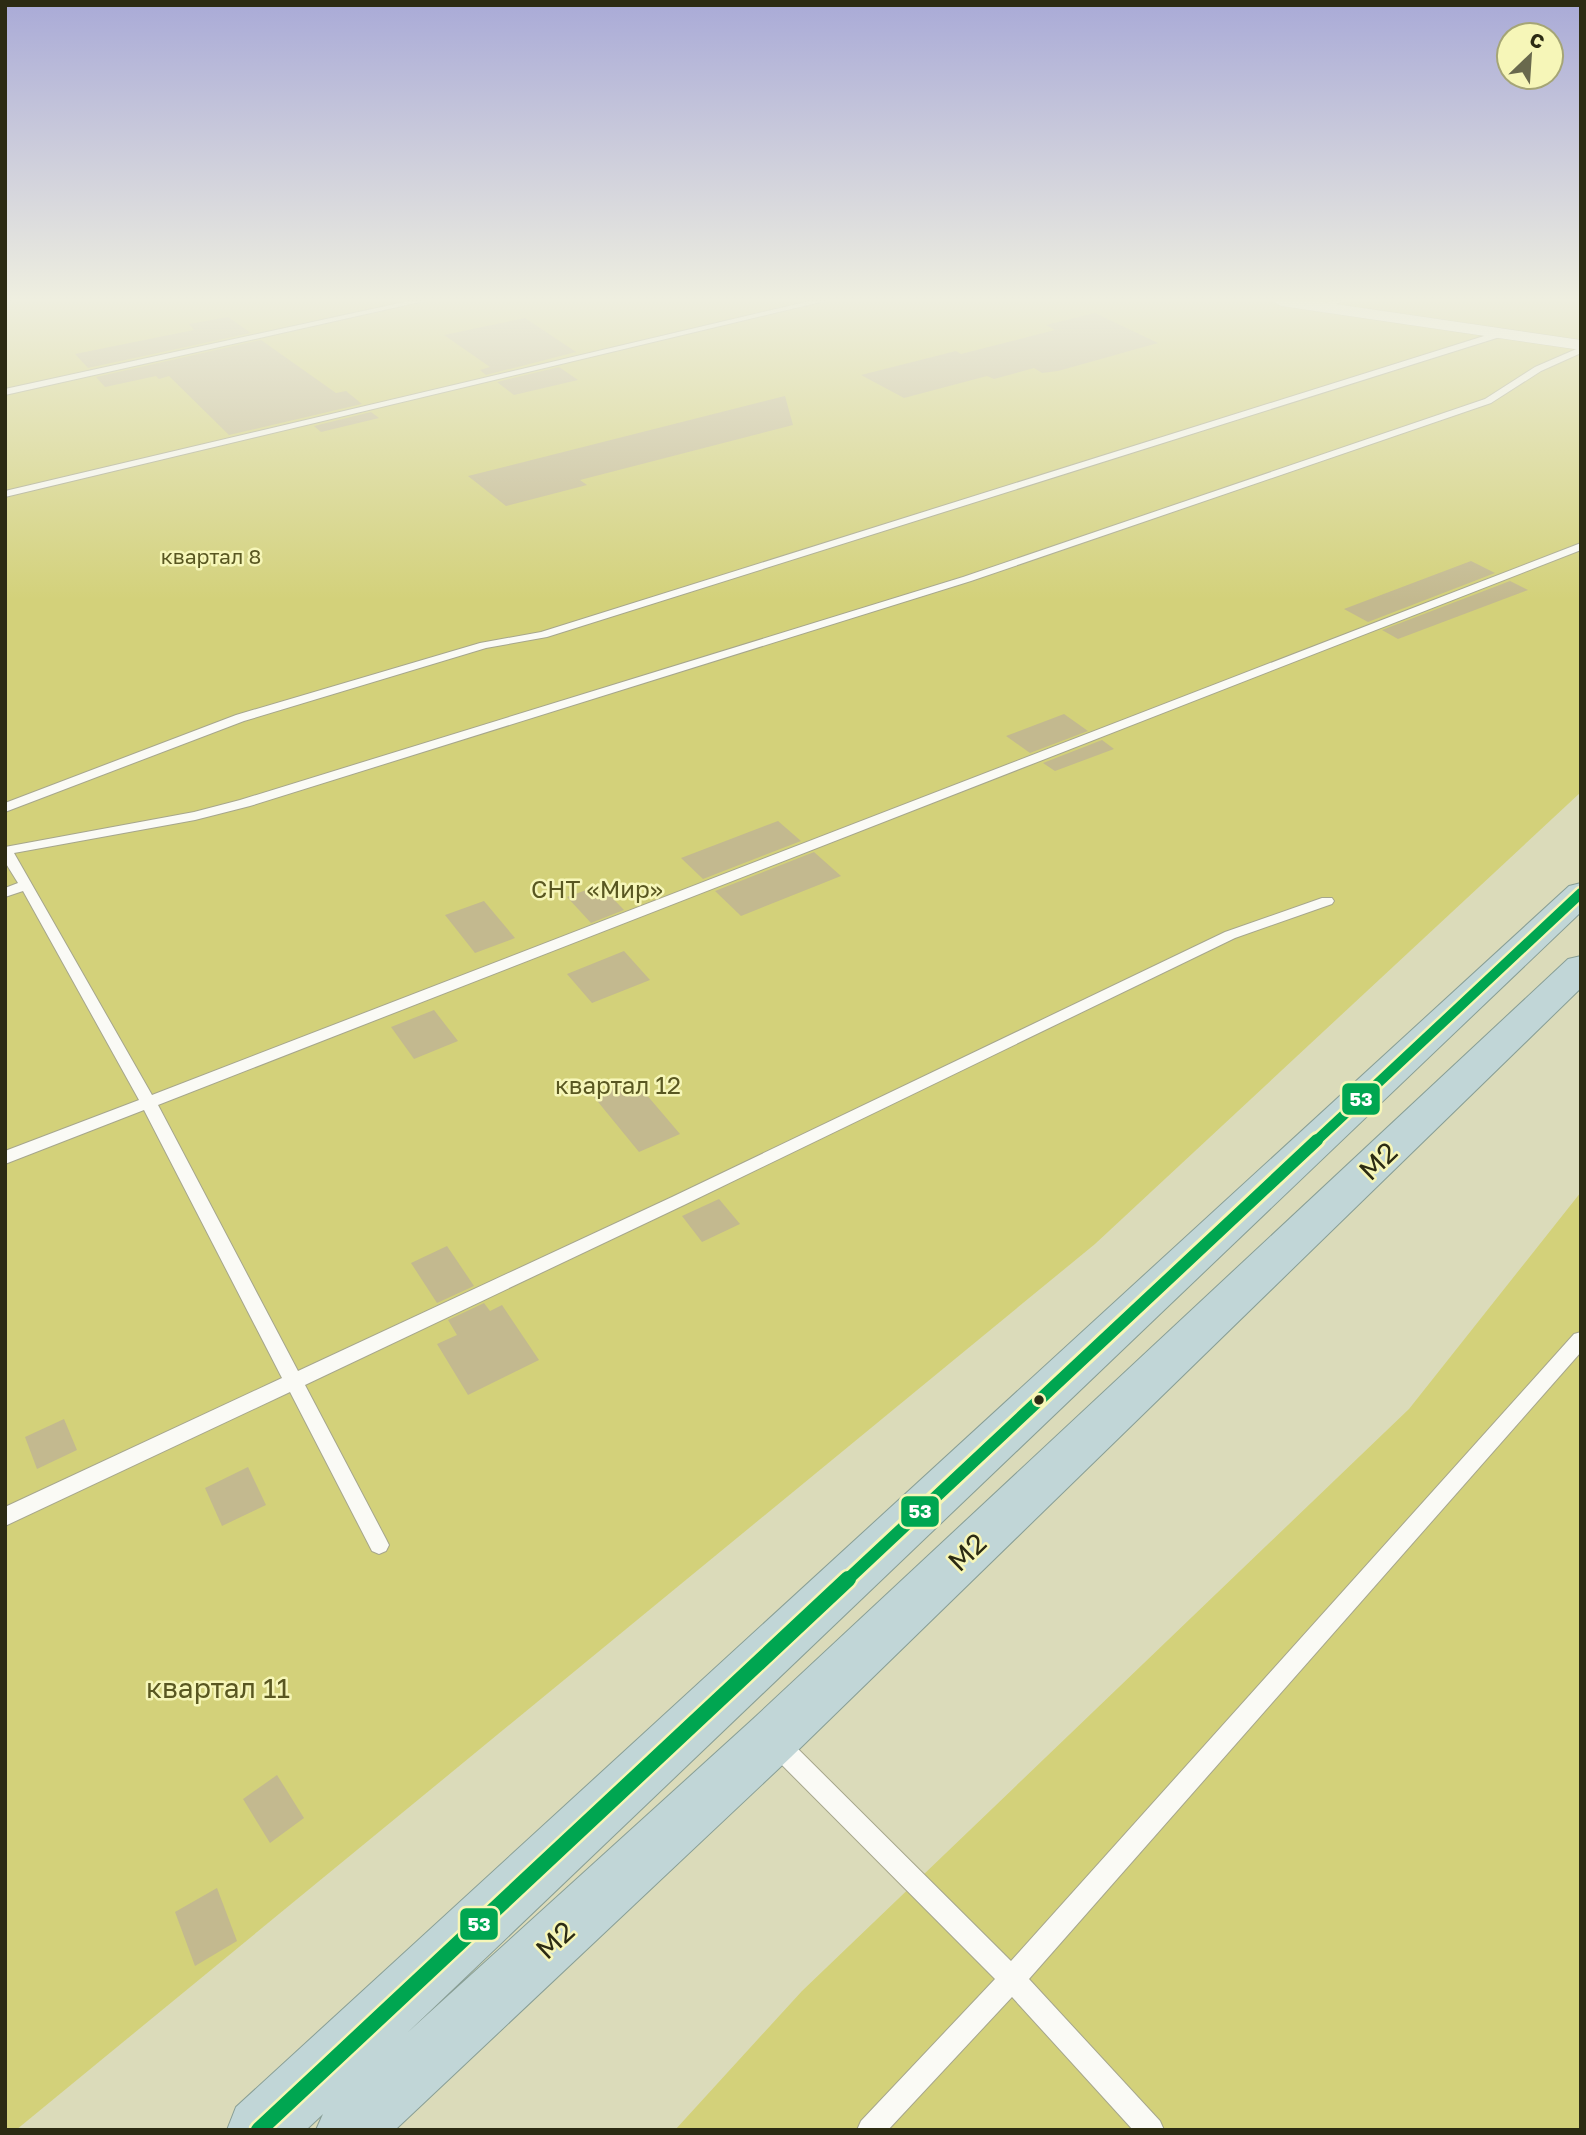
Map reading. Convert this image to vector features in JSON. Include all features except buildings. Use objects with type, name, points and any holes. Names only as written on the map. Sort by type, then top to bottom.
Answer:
[{"type":"highway","points":[[259,2130],[1581,893]]},
{"type":"highway","name":"М2","points":[[348,2130],[772,1738],[1581,967]]},
{"type":"lane","points":[[5,494],[400,401]]},
{"type":"lane","points":[[5,807],[240,718],[484,645],[543,635],[1288,401]]},
{"type":"lane","points":[[379,1545],[148,1102],[114,1048],[6,851],[195,816],[245,803],[967,579],[1489,401]]},
{"type":"lane","points":[[5,1158],[1581,547]]},
{"type":"lane","points":[[5,893],[27,885]]},
{"type":"lane","points":[[5,1517],[666,1207],[1230,935],[1327,901]]},
{"type":"lane","points":[[870,2130],[1012,1979],[1581,1339]]},
{"type":"lane","points":[[772,1738],[1012,1979],[1151,2130]]},
{"type":"green space","name":"квартал 12","points":[[5,401],[1581,401],[1581,792],[1095,1244],[16,2130],[5,2130]]},
{"type":"green space","points":[[1581,1192],[1581,2130],[675,2130],[802,1991],[1409,1409]]},
{"type":"transit line","name":"53","points":[[259,2130],[1581,893]]},
{"type":"park label","name":"квартал 8","points":[[211,557]]},
{"type":"park label","name":"СНТ «Мир»","points":[[597,890]]},
{"type":"park label","name":"квартал 11","points":[[218,1688]]}]
